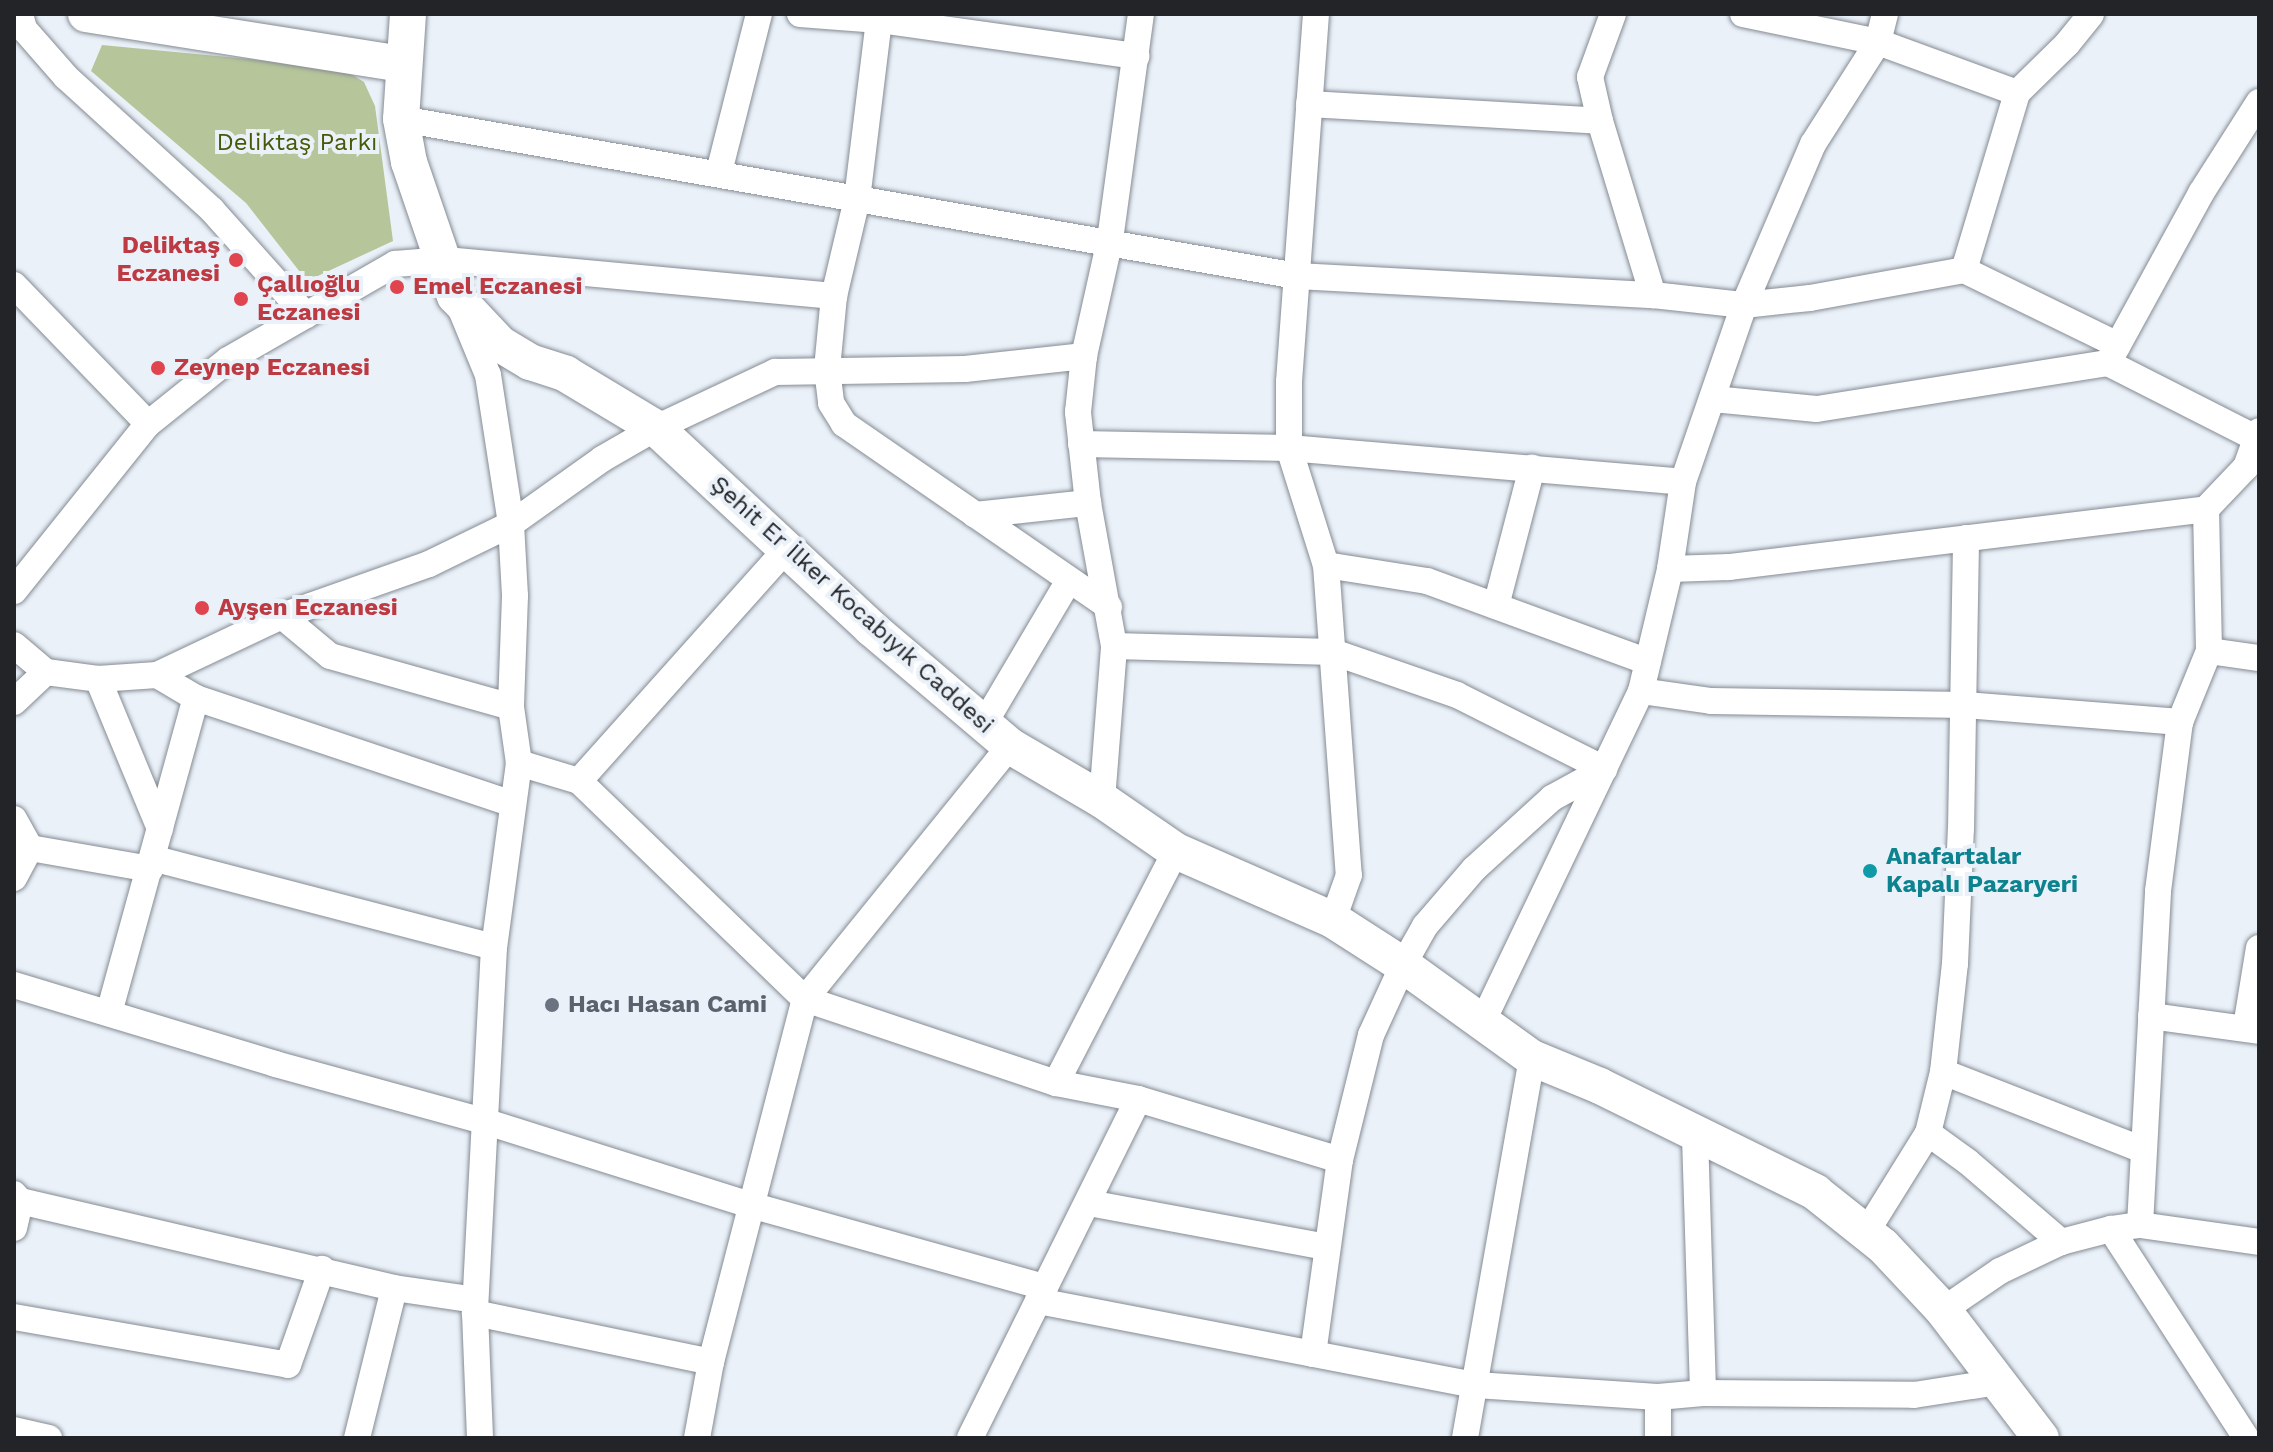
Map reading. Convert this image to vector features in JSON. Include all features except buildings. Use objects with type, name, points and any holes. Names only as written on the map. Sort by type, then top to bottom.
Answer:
[{"type":"main road","points":[[86,14],[221,26],[403,64]]},
{"type":"main road","name":"Şehit Er İlker Kocabıyık Caddesi","points":[[408,14],[401,119],[419,197],[445,260],[455,296],[500,344],[530,362],[566,374],[656,428],[871,628],[997,735],[1102,800],[1176,851],[1333,920],[1403,965],[1532,1058],[1600,1086],[1695,1136],[1815,1192],[1867,1231],[1943,1310],[2041,1438]]},
{"type":"street","points":[[20,14],[24,29],[66,77],[212,210],[306,315]]},
{"type":"street","points":[[719,172],[759,14]]},
{"type":"street","points":[[800,14],[1005,26],[1136,56]]},
{"type":"street","points":[[1102,800],[1114,646],[1088,503],[1078,412],[1084,356],[1110,240],[1141,14]]},
{"type":"street","points":[[1316,14],[1289,382],[1289,448],[1326,565],[1349,875],[1333,920]]},
{"type":"street","points":[[1613,14],[1590,77],[1600,121],[1653,295]]},
{"type":"street","points":[[1743,14],[1878,42],[2017,93]]},
{"type":"street","points":[[1483,1021],[1641,691],[1670,569],[1683,482],[1744,305],[1813,144],[1878,42],[1885,14]]},
{"type":"street","points":[[1964,270],[2017,93],[2067,44],[2091,14]]},
{"type":"street","points":[[879,20],[857,199],[834,296],[827,369],[831,403],[844,424],[1109,607]]},
{"type":"street","points":[[2113,354],[2201,193],[2259,102]]},
{"type":"street","points":[[1309,104],[1600,121]]},
{"type":"street","points":[[401,119],[1110,240],[1297,276],[1653,295],[1744,305],[1810,298],[1964,270],[2257,434],[2252,471],[2206,509],[1729,567],[1670,569]]},
{"type":"street","points":[[14,591],[148,424],[228,360],[395,264],[445,260],[834,296]]},
{"type":"street","points":[[14,285],[148,424]]},
{"type":"street","points":[[455,296],[488,375],[511,524],[515,596],[511,707],[519,763],[494,947],[475,1306],[480,1438]]},
{"type":"street","points":[[1713,399],[1817,409],[2113,354]]},
{"type":"street","points":[[14,645],[46,672],[98,679],[157,675],[282,616],[429,564],[511,524],[602,459],[656,428],[775,372],[965,369],[1084,356]]},
{"type":"street","points":[[1081,444],[1289,448],[1683,482]]},
{"type":"street","points":[[1496,606],[1532,468]]},
{"type":"street","points":[[975,515],[1088,503]]},
{"type":"street","points":[[2140,1225],[2158,891],[2180,722],[2209,651],[2206,509]]},
{"type":"street","points":[[1867,1231],[1928,1133],[1943,1072],[1955,964],[1965,705],[1966,538]]},
{"type":"street","points":[[579,781],[787,548]]},
{"type":"street","points":[[1326,565],[1427,581],[1648,662]]},
{"type":"street","points":[[697,1438],[711,1362],[754,1206],[805,999],[997,735],[1069,580]]},
{"type":"street","points":[[282,616],[330,656],[511,707]]},
{"type":"street","points":[[1114,646],[1333,652],[1457,695],[1604,769]]},
{"type":"street","points":[[2209,651],[2259,658]]},
{"type":"street","points":[[14,702],[46,672]]},
{"type":"street","points":[[157,675],[196,698],[513,804]]},
{"type":"street","points":[[98,679],[160,829]]},
{"type":"street","points":[[1641,691],[1711,701],[1965,705],[2180,722]]},
{"type":"street","points":[[109,1013],[196,698]]},
{"type":"street","points":[[519,763],[579,781],[805,999],[1056,1083],[1138,1099],[1340,1160]]},
{"type":"street","points":[[1313,1354],[1340,1160],[1371,1035],[1403,965],[1425,926],[1474,869],[1552,798],[1604,769]]},
{"type":"street","points":[[14,819],[30,848]]},
{"type":"street","points":[[30,848],[151,864],[494,947]]},
{"type":"street","points":[[14,878],[30,848]]},
{"type":"street","points":[[1056,1083],[1176,851]]},
{"type":"street","points":[[2151,1016],[2253,1029],[2259,948]]},
{"type":"street","points":[[14,985],[275,1064],[487,1122],[1041,1294],[1313,1354],[1476,1385],[1658,1397],[1703,1393],[1914,1395],[1998,1382]]},
{"type":"street","points":[[1465,1438],[1532,1058]]},
{"type":"street","points":[[1943,1072],[2143,1150]]},
{"type":"street","points":[[970,1438],[1138,1099]]},
{"type":"street","points":[[1928,1133],[1968,1162],[2061,1242]]},
{"type":"street","points":[[1695,1136],[1703,1393]]},
{"type":"street","points":[[14,1228],[17,1198],[711,1362]]},
{"type":"street","points":[[1089,1203],[1327,1247]]},
{"type":"street","points":[[1943,1310],[2000,1271],[2061,1242],[2111,1229],[2140,1225],[2259,1242]]},
{"type":"street","points":[[2111,1229],[2246,1438]]},
{"type":"street","points":[[14,1317],[288,1365],[322,1269]]},
{"type":"street","points":[[357,1438],[394,1288]]},
{"type":"street","points":[[1658,1397],[1658,1438]]},
{"type":"street","points":[[14,1430],[49,1438]]},
{"type":"green space","name":"Deliktaş Parkı","points":[[102,45],[341,68],[364,82],[375,106],[393,241],[307,281],[246,203],[91,71]]},
{"type":"place","name":"Deliktaş Eczanesi","points":[[236,260]]},
{"type":"place","name":"Emel Eczanesi","points":[[397,287]]},
{"type":"place","name":"Çallıoğlu Eczanesi","points":[[241,299]]},
{"type":"place","name":"Zeynep Eczanesi","points":[[158,368]]},
{"type":"place","name":"Ayşen Eczanesi","points":[[202,608]]},
{"type":"place","name":"Anafartalar Kapalı Pazaryeri","points":[[1870,871]]},
{"type":"place","name":"Hacı Hasan Cami","points":[[552,1005]]}]
